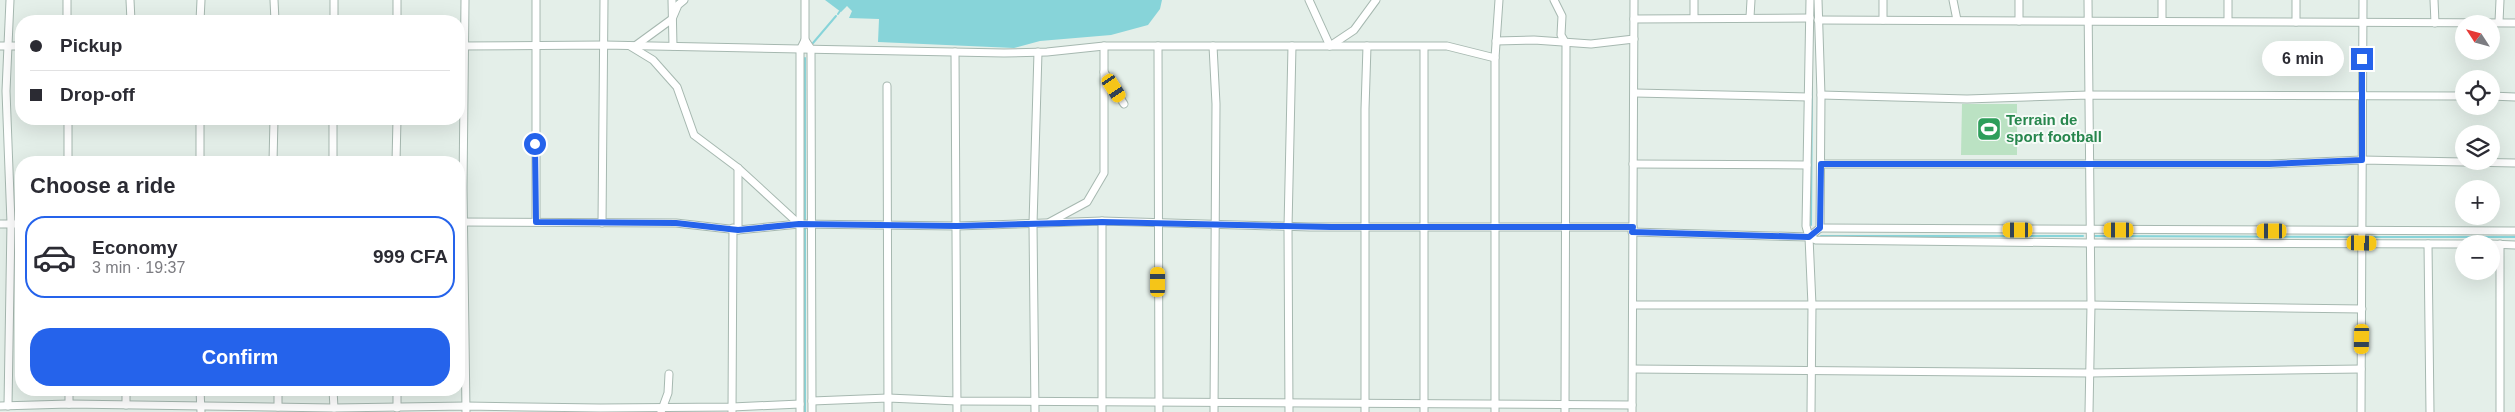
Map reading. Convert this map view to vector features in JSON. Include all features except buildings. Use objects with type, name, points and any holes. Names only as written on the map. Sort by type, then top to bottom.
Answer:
[{"type":"street","points":[[8,406],[11,223],[6,91],[10,0]]},
{"type":"street","points":[[67,0],[67,15]]},
{"type":"street","points":[[130,0],[131,15]]},
{"type":"street","points":[[200,0],[200,15]]},
{"type":"street","points":[[274,0],[275,15]]},
{"type":"street","points":[[334,0],[334,15]]},
{"type":"street","points":[[397,0],[398,15]]},
{"type":"street","points":[[464,15],[465,0]]},
{"type":"street","points":[[536,0],[536,222]]},
{"type":"street","points":[[602,223],[604,0]]},
{"type":"street","points":[[672,0],[673,46]]},
{"type":"street","points":[[632,46],[672,19],[678,5],[684,0]]},
{"type":"street","points":[[805,0],[805,40],[800,50],[812,412]]},
{"type":"street","points":[[1310,0],[1330,46]]},
{"type":"street","points":[[1330,46],[1354,30],[1376,0]]},
{"type":"street","points":[[1495,408],[1495,58],[1499,0]]},
{"type":"street","points":[[1554,0],[1562,16],[1561,35],[1566,44],[1564,226],[1565,412]]},
{"type":"street","points":[[812,400],[888,398],[957,401],[1102,400],[1214,403],[1424,403],[1495,408],[1565,404],[1632,409],[1634,0]]},
{"type":"street","points":[[1694,0],[1694,18]]},
{"type":"street","points":[[1750,17],[1751,0]]},
{"type":"street","points":[[1810,0],[1806,226],[1809,237],[1812,305],[1812,412]]},
{"type":"street","points":[[1818,0],[1821,95],[1820,228]]},
{"type":"street","points":[[1883,0],[1883,20]]},
{"type":"street","points":[[1953,0],[1957,20]]},
{"type":"street","points":[[2019,0],[2019,21]]},
{"type":"street","points":[[2088,0],[2091,305],[2089,412]]},
{"type":"street","points":[[2162,0],[2162,21]]},
{"type":"street","points":[[2228,0],[2228,21]]},
{"type":"street","points":[[2296,0],[2296,22]]},
{"type":"street","points":[[2361,412],[2363,0]]},
{"type":"street","points":[[2434,0],[2435,23]]},
{"type":"street","points":[[2499,15],[2500,0]]},
{"type":"street","points":[[1634,19],[1810,18]]},
{"type":"street","points":[[1818,20],[2455,23]]},
{"type":"street","points":[[2500,22],[2515,23]]},
{"type":"street","points":[[1496,42],[1534,40],[1566,44],[1591,44],[1634,39]]},
{"type":"street","points":[[800,412],[812,49],[805,40]]},
{"type":"street","points":[[465,46],[604,45],[955,52],[1038,52],[1104,46],[1454,47],[1495,58]]},
{"type":"street","points":[[0,46],[15,46]]},
{"type":"street","points":[[632,46],[653,60],[677,88],[694,134],[805,224]]},
{"type":"street","points":[[1048,223],[1087,202],[1104,173],[1104,46]]},
{"type":"street","points":[[1158,46],[1159,412]]},
{"type":"street","points":[[1213,46],[1216,104],[1214,412]]},
{"type":"street","points":[[1289,412],[1288,227],[1292,46]]},
{"type":"street","points":[[1365,412],[1365,109],[1367,46]]},
{"type":"street","points":[[1424,47],[1424,412]]},
{"type":"street","points":[[955,52],[957,412]]},
{"type":"street","points":[[1035,412],[1033,224],[1038,52]]},
{"type":"street","points":[[1104,72],[1124,104]]},
{"type":"street","points":[[887,86],[888,412]]},
{"type":"street","points":[[1635,93],[1808,97]]},
{"type":"street","points":[[1821,95],[1975,98],[2089,95],[2455,96]]},
{"type":"street","points":[[2500,96],[2515,97]]},
{"type":"street","points":[[68,125],[68,156]]},
{"type":"street","points":[[200,125],[200,156]]},
{"type":"street","points":[[273,156],[274,125]]},
{"type":"street","points":[[332,156],[333,125]]},
{"type":"street","points":[[396,156],[397,125]]},
{"type":"street","points":[[461,156],[462,125]]},
{"type":"street","points":[[1821,164],[2269,164],[2362,160],[2515,163]]},
{"type":"street","points":[[1633,164],[1807,165]]},
{"type":"street","points":[[732,410],[738,168]]},
{"type":"street","points":[[465,222],[676,223],[736,229],[805,224],[957,226],[1102,222],[1288,227],[1564,226],[1809,237],[1826,240],[2089,237],[2362,237],[2515,231]]},
{"type":"street","points":[[1102,222],[1102,412]]},
{"type":"street","points":[[0,224],[15,223]]},
{"type":"street","points":[[1809,237],[1820,228],[2089,237],[2362,237],[2428,244],[2455,244]]},
{"type":"street","points":[[2428,244],[2430,412]]},
{"type":"street","points":[[2500,244],[2515,245]]},
{"type":"street","points":[[2500,280],[2500,412]]},
{"type":"street","points":[[1633,305],[2091,305],[2362,309]]},
{"type":"street","points":[[1632,369],[2090,373],[2361,368]]},
{"type":"street","points":[[465,372],[466,409]]},
{"type":"street","points":[[662,410],[668,393],[669,374]]},
{"type":"street","points":[[69,396],[69,404]]},
{"type":"street","points":[[126,396],[126,405]]},
{"type":"street","points":[[200,396],[201,409]]},
{"type":"street","points":[[278,396],[278,407]]},
{"type":"street","points":[[334,396],[334,408]]},
{"type":"street","points":[[397,396],[397,408]]},
{"type":"street","points":[[0,406],[69,404],[201,409],[278,407],[732,410],[800,404]]},
{"type":"green space","name":"Terrain de sport football","points":[[1962,104],[2017,104],[2017,155],[1961,155]]},
{"type":"water","points":[[825,0],[1162,0],[1160,9],[1148,25],[1111,35],[1040,41],[1014,48],[878,42],[879,19],[849,18],[852,11],[847,6],[841,12]]},
{"type":"waterway","points":[[813,43],[836,16]]},
{"type":"waterway","points":[[805,58],[805,221]]},
{"type":"waterway","points":[[1811,225],[1812,87]]},
{"type":"waterway","points":[[805,226],[805,412]]},
{"type":"waterway","points":[[1821,236],[2083,236]]},
{"type":"waterway","points":[[2094,236],[2359,237]]},
{"type":"waterway","points":[[2364,237],[2515,237]]},
{"type":"place","name":"Terrain de sport football","points":[[1989,129]]},
{"type":"route","points":[[535,144],[536,222],[676,223],[738,230],[799,224],[957,226],[1102,222],[1288,227],[1564,226],[1633,227],[1632,232],[1809,237],[1820,228],[1821,164],[2269,164],[2362,160],[2362,59]]}]
